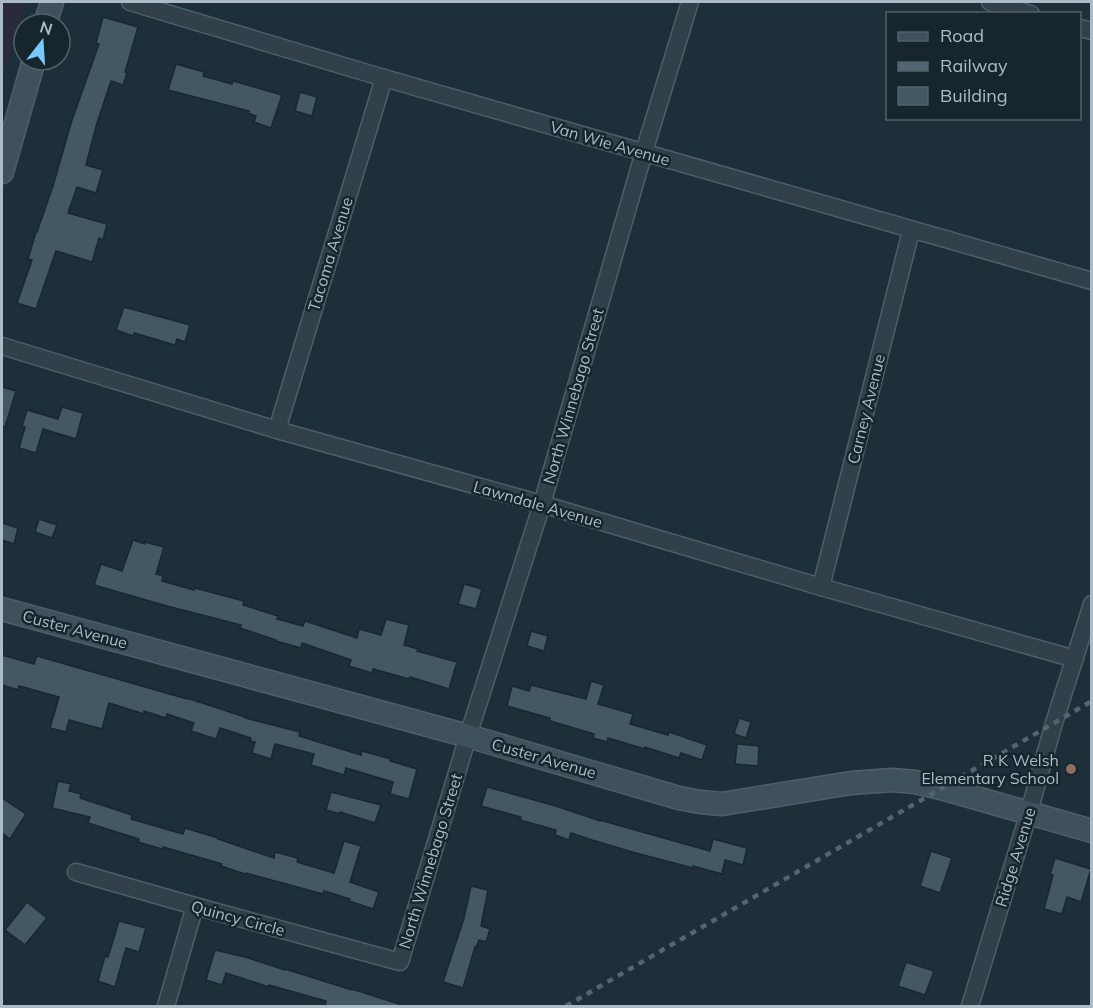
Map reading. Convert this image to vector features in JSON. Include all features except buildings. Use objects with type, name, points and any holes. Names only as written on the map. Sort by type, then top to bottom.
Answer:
[{"type":"street","name":"Van Wie Avenue","points":[[130,2],[911,231],[1092,281]]},
{"type":"street","name":"North Winnebago Street","points":[[400,962],[468,736],[542,504],[690,2]]},
{"type":"street","points":[[990,2],[1024,12]]},
{"type":"street","points":[[2,172],[31,72]]},
{"type":"street","name":"Tacoma Avenue","points":[[277,430],[384,78]]},
{"type":"street","name":"Carney Avenue","points":[[821,587],[911,231]]},
{"type":"street","name":"Lawndale Avenue","points":[[2,346],[277,430],[542,504],[1075,659]]},
{"type":"street","name":"Ridge Avenue","points":[[970,1006],[1054,723],[1092,604]]},
{"type":"street","name":"Custer Avenue","points":[[2,609],[468,736],[679,798],[722,804],[851,783],[892,780],[915,782],[940,788],[1092,831]]},
{"type":"street","name":"Quincy Circle","points":[[76,872],[400,962]]},
{"type":"street","points":[[166,1006],[195,906]]},
{"type":"shaded area","points":[[2,2],[26,2],[23,12],[12,12],[12,48],[2,81]]},
{"type":"railway","points":[[566,1006],[1092,701]]},
{"type":"place","name":"R K Welsh Elementary School","points":[[1071,769]]}]
